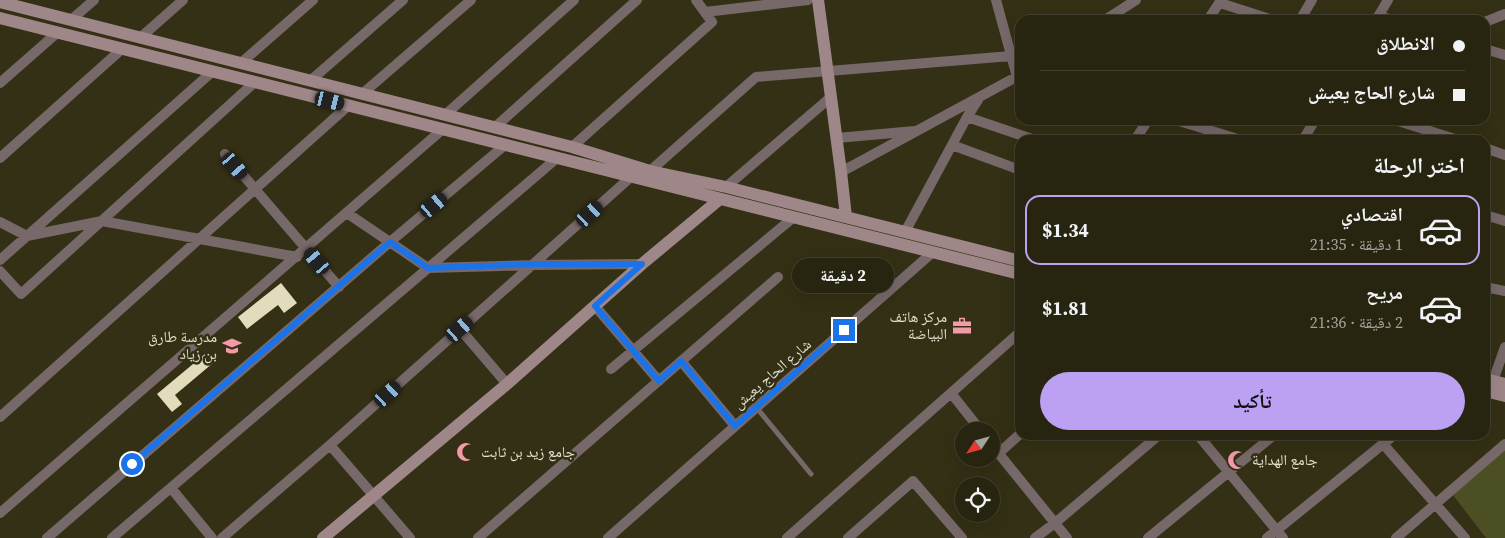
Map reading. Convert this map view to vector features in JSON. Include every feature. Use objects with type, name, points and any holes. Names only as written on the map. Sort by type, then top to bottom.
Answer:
[{"type":"main road","points":[[818,0],[846,217]]},
{"type":"main road","points":[[7,2],[140,38],[572,147],[650,171],[726,187],[1015,260]]},
{"type":"main road","points":[[0,18],[1015,273]]},
{"type":"main road","points":[[323,538],[507,384],[642,264],[720,199]]},
{"type":"main road","points":[[1492,384],[1505,396]]},
{"type":"street","points":[[71,20],[94,0]]},
{"type":"street","points":[[140,38],[183,0]]},
{"type":"street","points":[[241,63],[313,0]]},
{"type":"street","points":[[310,81],[403,0]]},
{"type":"street","points":[[362,94],[471,0]]},
{"type":"street","points":[[444,115],[574,0]]},
{"type":"street","points":[[494,128],[637,0]]},
{"type":"street","points":[[572,147],[712,22],[696,0]]},
{"type":"street","points":[[705,12],[808,0]]},
{"type":"street","points":[[996,0],[1015,66]]},
{"type":"street","points":[[1112,15],[1135,0]]},
{"type":"street","points":[[1303,15],[1312,0]]},
{"type":"street","points":[[1380,15],[1388,0]]},
{"type":"street","points":[[1211,15],[1221,1],[1259,15]]},
{"type":"street","points":[[1490,20],[1505,14]]},
{"type":"street","points":[[0,83],[58,32]]},
{"type":"street","points":[[0,158],[123,48]]},
{"type":"street","points":[[1490,50],[1505,55]]},
{"type":"street","points":[[650,171],[756,77],[1011,56]]},
{"type":"street","points":[[0,260],[213,71]]},
{"type":"street","points":[[841,172],[1015,78]]},
{"type":"street","points":[[0,271],[21,294],[255,82]]},
{"type":"street","points":[[726,187],[831,97]]},
{"type":"street","points":[[905,232],[967,117],[980,98]]},
{"type":"street","points":[[0,418],[349,105]]},
{"type":"street","points":[[967,117],[1020,135]]},
{"type":"street","points":[[1192,125],[1225,135]]},
{"type":"street","points":[[1411,125],[1442,135]]},
{"type":"street","points":[[0,513],[443,129]]},
{"type":"street","points":[[837,138],[918,131]]},
{"type":"street","points":[[47,538],[390,242],[506,145]]},
{"type":"street","points":[[952,145],[1015,168]]},
{"type":"street","points":[[1490,150],[1505,155]]},
{"type":"street","points":[[225,154],[339,287]]},
{"type":"street","points":[[112,538],[557,158]]},
{"type":"street","points":[[222,538],[330,445],[632,176]]},
{"type":"street","points":[[347,213],[428,268],[534,264],[642,264]]},
{"type":"street","points":[[1490,216],[1505,221]]},
{"type":"street","points":[[611,369],[794,217]]},
{"type":"street","points":[[0,222],[27,236],[102,221],[296,256]]},
{"type":"street","name":"شارع الحاج يعيش","points":[[608,538],[932,252]]},
{"type":"street","points":[[478,538],[778,277]]},
{"type":"street","points":[[1490,288],[1505,291]]},
{"type":"street","points":[[595,306],[659,381]]},
{"type":"street","points":[[460,329],[507,384]]},
{"type":"street","points":[[787,538],[1015,336]]},
{"type":"street","points":[[1492,384],[1505,347]]},
{"type":"street","points":[[681,361],[735,426]]},
{"type":"street","points":[[950,393],[974,422]]},
{"type":"street","points":[[1000,451],[1015,438]]},
{"type":"street","points":[[1035,538],[1153,440]]},
{"type":"street","points":[[1202,440],[1280,534]]},
{"type":"street","points":[[1148,538],[1268,440]]},
{"type":"street","points":[[1267,538],[1280,534],[1388,440]]},
{"type":"street","points":[[1384,444],[1466,538]]},
{"type":"street","points":[[1396,538],[1505,444]]},
{"type":"street","points":[[330,445],[410,538]]},
{"type":"street","points":[[1000,455],[1068,538]]},
{"type":"street","points":[[848,538],[913,481],[962,538]]},
{"type":"street","points":[[171,488],[212,538]]},
{"type":"lane","points":[[756,408],[811,474]]},
{"type":"green space","points":[[1505,450],[1505,538],[1486,538],[1453,495]]},
{"type":"building","points":[[281,283],[297,303],[284,313],[278,305],[247,329],[238,317]]},
{"type":"building","points":[[205,354],[213,363],[175,395],[182,404],[172,412],[157,394]]},
{"type":"place","name":"مركز هاتف البياضة","points":[[962,326]]},
{"type":"place","name":"مدرسة طارق بن زياد","points":[[232,346]]},
{"type":"place","name":"جامع زيد بن ثابت","points":[[466,452]]},
{"type":"place","name":"جامع الهداية","points":[[1237,460]]},
{"type":"route","points":[[132,464],[390,242],[428,268],[534,264],[642,264],[595,306],[659,381],[681,361],[735,426],[844,330]]}]
